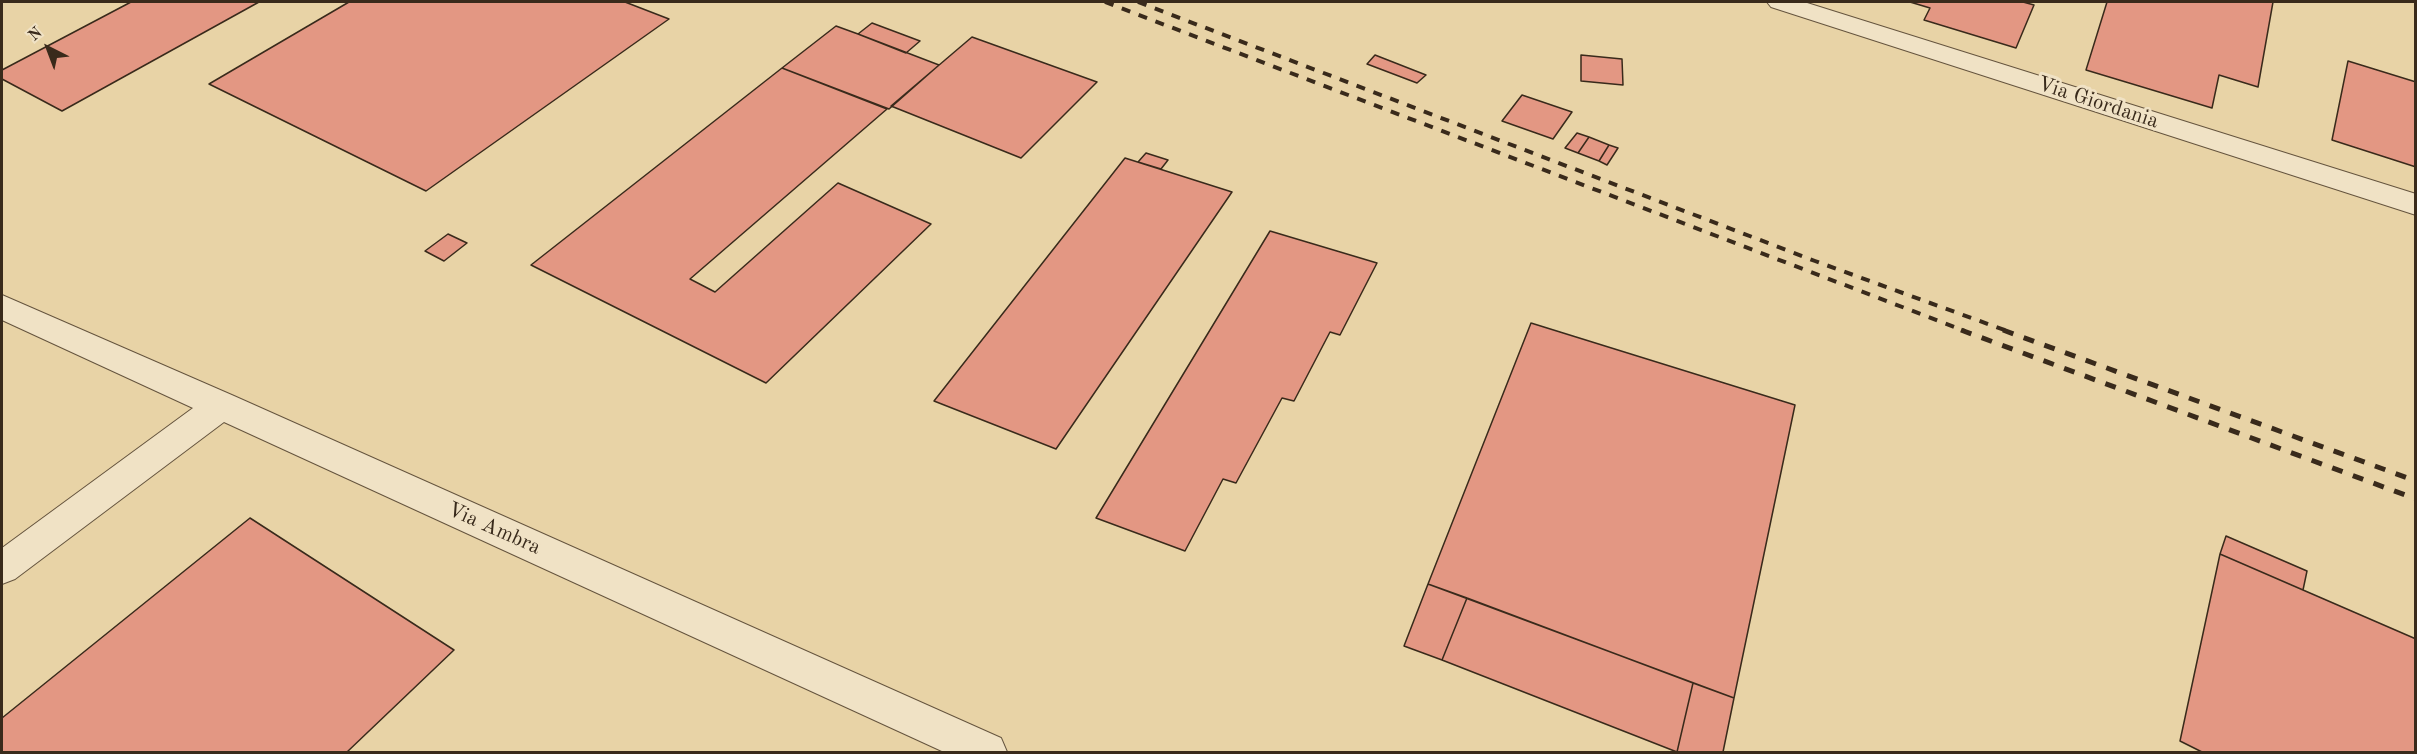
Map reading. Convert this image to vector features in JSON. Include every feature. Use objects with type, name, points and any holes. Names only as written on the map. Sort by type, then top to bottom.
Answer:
[{"type":"street","name":"Via Giordania","points":[[1780,2],[2415,205]]},
{"type":"street","name":"Via Ambra","points":[[2,307],[987,753]]},
{"type":"street","points":[[2,568],[222,405]]},
{"type":"building","points":[[131,2],[259,2],[62,111],[2,79],[2,70]]},
{"type":"building","points":[[349,2],[625,2],[669,19],[426,191],[209,84]]},
{"type":"building","points":[[1910,2],[2023,2],[2034,5],[2016,48],[1924,20],[1930,8]]},
{"type":"building","points":[[2107,2],[2273,2],[2258,87],[2219,75],[2212,108],[2086,70]]},
{"type":"building","points":[[872,23],[920,41],[906,53],[858,34]]},
{"type":"building","points":[[836,26],[939,65],[889,109],[782,68]]},
{"type":"building","points":[[972,37],[1097,82],[1021,158],[891,106]]},
{"type":"building","points":[[1375,55],[1426,75],[1417,83],[1367,64]]},
{"type":"building","points":[[1581,55],[1622,59],[1623,85],[1581,81]]},
{"type":"building","points":[[2348,61],[2416,82],[2416,167],[2332,140]]},
{"type":"building","points":[[782,68],[887,109],[690,279],[715,292],[838,183],[931,224],[766,383],[531,265]]},
{"type":"building","points":[[1522,95],[1572,112],[1553,139],[1502,121]]},
{"type":"building","points":[[1577,133],[1589,137],[1578,153],[1565,148]]},
{"type":"building","points":[[1589,137],[1609,145],[1599,161],[1578,153]]},
{"type":"building","points":[[1609,145],[1618,148],[1607,165],[1599,161]]},
{"type":"building","points":[[1146,153],[1168,160],[1161,169],[1138,162]]},
{"type":"building","points":[[1125,158],[1232,192],[1056,449],[934,401]]},
{"type":"building","points":[[1270,231],[1377,263],[1340,335],[1330,332],[1294,401],[1282,398],[1236,483],[1223,479],[1185,551],[1096,518]]},
{"type":"building","points":[[448,234],[467,243],[444,261],[425,251]]},
{"type":"building","points":[[1531,323],[1795,405],[1734,698],[1428,584]]},
{"type":"building","points":[[250,518],[454,650],[347,752],[2,752],[2,718]]},
{"type":"building","points":[[2226,536],[2307,571],[2303,590],[2220,554]]},
{"type":"building","points":[[2220,554],[2416,639],[2416,752],[2202,752],[2180,741]]},
{"type":"building","points":[[1428,584],[1467,598],[1442,660],[1404,646]]},
{"type":"building","points":[[1467,598],[1693,683],[1677,752],[1442,660]]},
{"type":"building","points":[[1693,683],[1734,698],[1723,752],[1677,752]]},
{"type":"railway","points":[[1105,2],[1965,331]]},
{"type":"railway","points":[[1138,2],[1815,261],[2007,331]]},
{"type":"railway","points":[[1961,330],[2416,499]]},
{"type":"railway","points":[[2003,330],[2416,481]]}]
